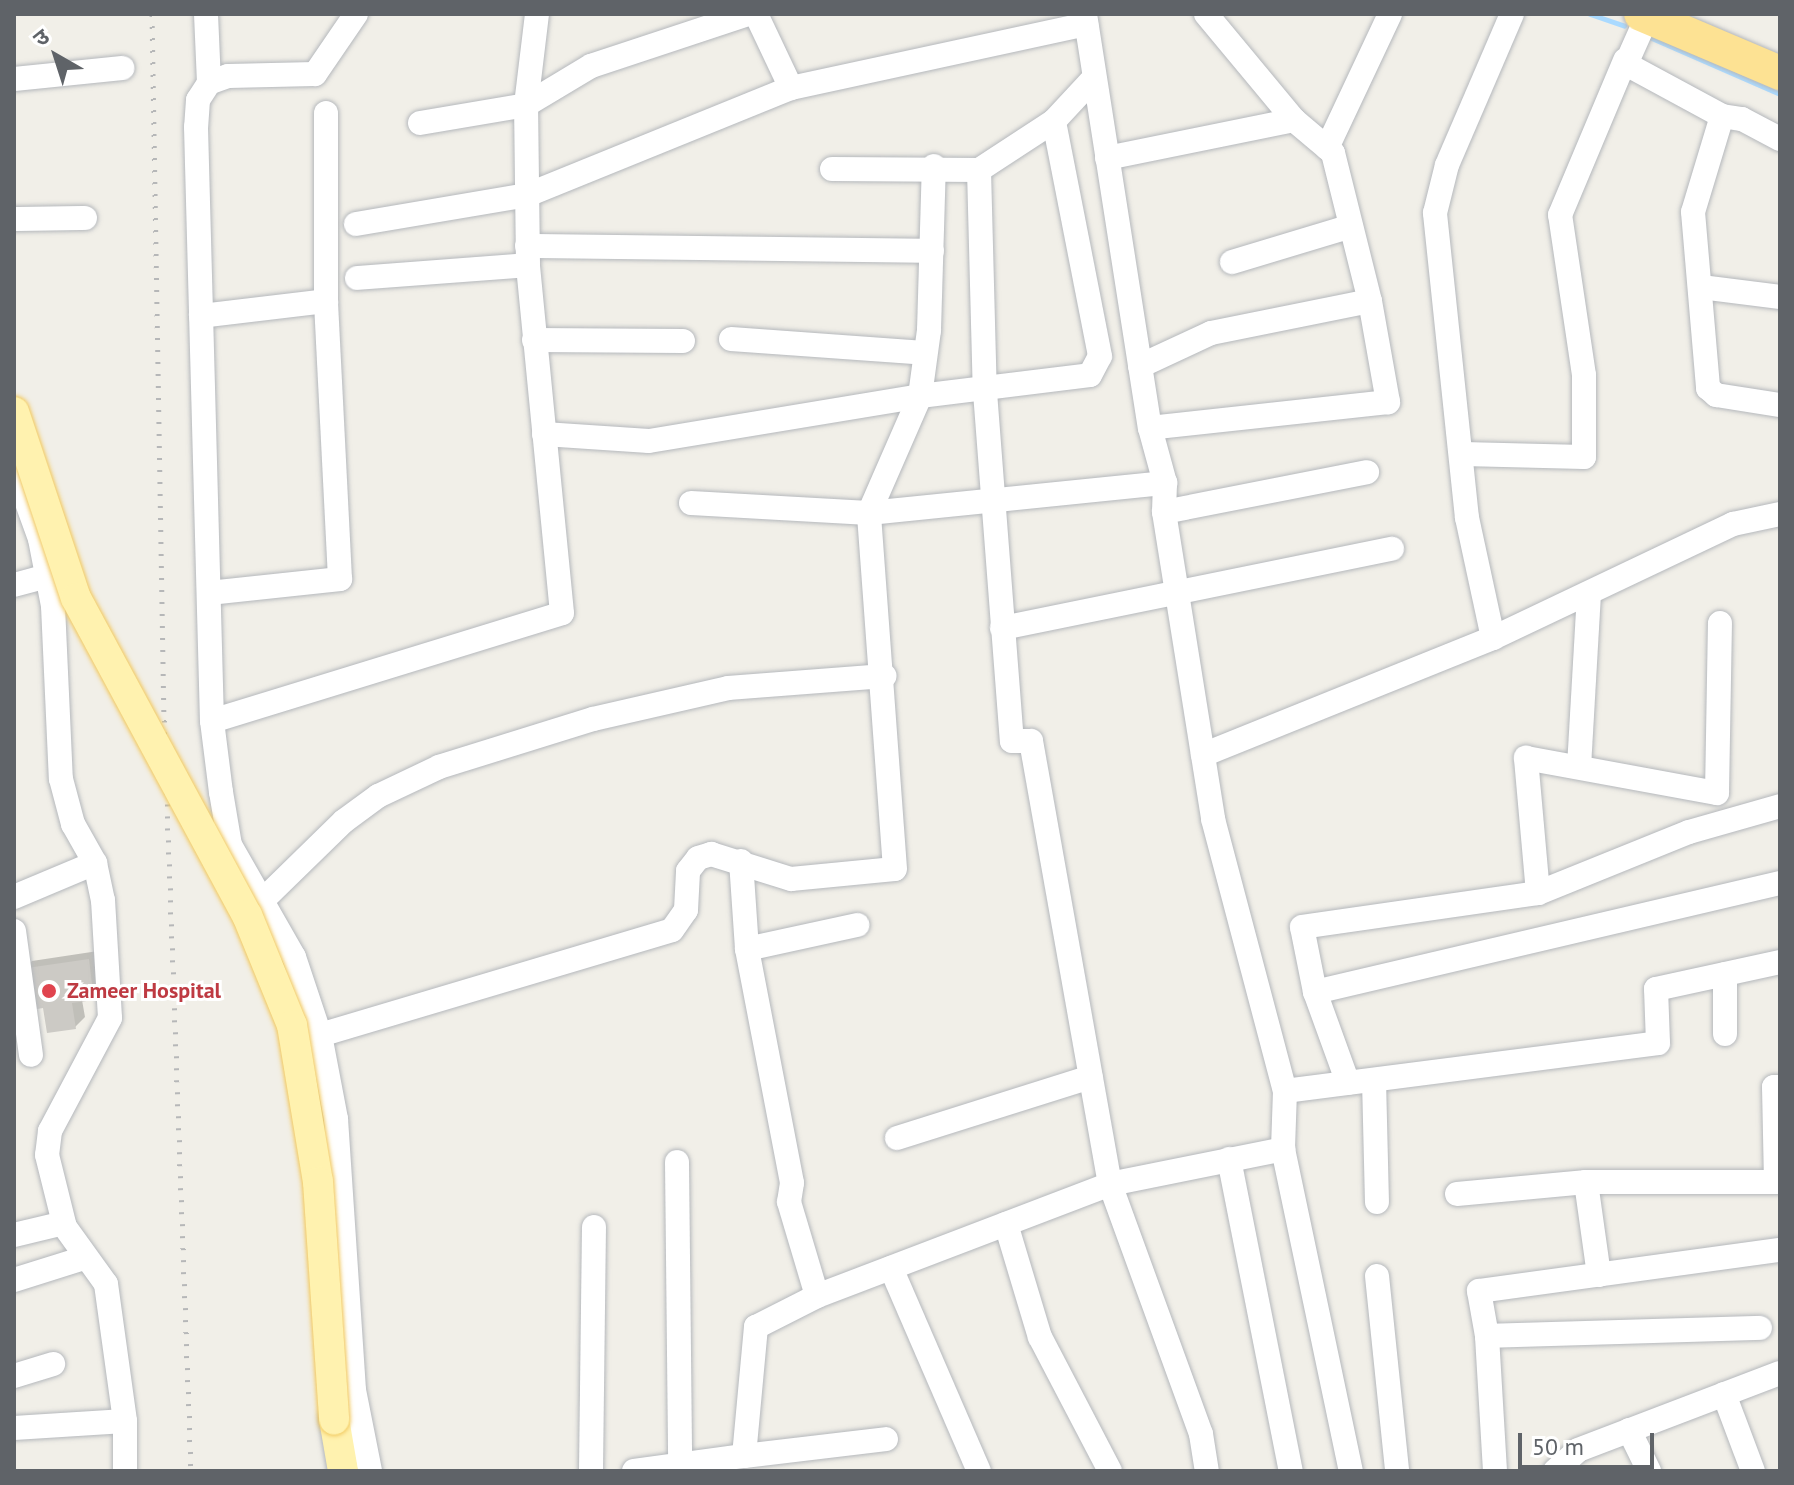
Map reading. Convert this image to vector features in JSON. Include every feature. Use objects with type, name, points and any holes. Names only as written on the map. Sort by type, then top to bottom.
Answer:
[{"type":"highway","points":[[1644,16],[1688,22],[1780,73]]},
{"type":"main road","points":[[14,412],[76,598],[247,915],[292,1025],[318,1182],[334,1419],[343,1471]]},
{"type":"street","points":[[206,14],[209,83],[198,100],[196,127],[212,721],[230,845],[265,898],[294,957],[320,1035],[336,1119],[354,1390],[370,1471]]},
{"type":"street","points":[[209,83],[228,76],[315,74],[356,14]]},
{"type":"street","points":[[212,721],[562,613],[528,255],[526,105],[537,14]]},
{"type":"street","points":[[420,123],[526,105],[591,66],[748,14]]},
{"type":"street","points":[[756,14],[791,88]]},
{"type":"street","points":[[1150,428],[1388,402],[1370,301],[1327,148],[1294,120],[1206,14]]},
{"type":"street","points":[[1327,148],[1390,14]]},
{"type":"street","points":[[1493,638],[1467,518],[1463,454],[1435,213],[1447,165],[1512,14]]},
{"type":"street","points":[[1463,454],[1584,457],[1584,375],[1560,215],[1644,16]]},
{"type":"street","points":[[356,224],[527,195],[791,88],[1085,19],[1150,428],[1165,483],[1164,512],[1213,819],[1285,1091],[1283,1149],[1351,1471]]},
{"type":"street","points":[[1625,60],[1629,67],[1722,116],[1742,119],[1780,139]]},
{"type":"street","points":[[14,79],[122,68]]},
{"type":"street","points":[[832,169],[934,166],[979,170],[1054,121],[1093,79]]},
{"type":"street","points":[[209,593],[340,579],[326,301],[326,113]]},
{"type":"street","points":[[1722,116],[1693,212],[1708,388],[1716,395],[1780,405]]},
{"type":"street","points":[[1107,158],[1294,120]]},
{"type":"street","points":[[544,434],[649,441],[920,396],[985,392],[1078,379],[1098,367],[1100,356],[1054,121]]},
{"type":"street","points":[[320,1035],[672,930],[686,910],[688,871],[698,858],[711,854],[791,879],[895,869],[885,676],[869,513],[920,396],[932,251],[934,166]]},
{"type":"street","points":[[979,170],[985,392],[996,497],[1002,628],[1012,741],[1031,741],[1110,1184],[1201,1434],[1207,1471]]},
{"type":"street","points":[[14,219],[85,218]]},
{"type":"street","points":[[1232,262],[1351,226]]},
{"type":"street","points":[[357,278],[528,255],[932,251]]},
{"type":"street","points":[[1701,287],[1780,297]]},
{"type":"street","points":[[201,316],[326,301]]},
{"type":"street","points":[[1140,366],[1211,333],[1370,301]]},
{"type":"street","points":[[731,339],[924,353]]},
{"type":"street","points":[[534,340],[683,341]]},
{"type":"street","points":[[14,467],[53,606],[61,779],[73,824],[95,863],[103,900],[110,1018],[50,1131],[47,1155],[64,1223],[84,1258],[106,1284],[125,1421],[125,1471]]},
{"type":"street","points":[[1164,512],[1367,472]]},
{"type":"street","points":[[691,503],[869,513],[996,497],[1165,483]]},
{"type":"street","points":[[1203,755],[1493,638],[1733,524],[1780,514]]},
{"type":"street","points":[[1002,628],[1392,549]]},
{"type":"street","points":[[14,585],[47,576]]},
{"type":"street","points":[[1579,767],[1589,595]]},
{"type":"street","points":[[1538,893],[1526,758],[1717,793],[1720,623]]},
{"type":"street","points":[[265,898],[344,821],[378,796],[439,767],[593,719],[728,688],[885,676]]},
{"type":"street","points":[[1348,1083],[1315,992],[1302,927],[1538,893],[1689,832],[1780,806]]},
{"type":"street","points":[[741,861],[747,949],[792,1183],[789,1202],[817,1296]]},
{"type":"street","points":[[14,897],[95,863]]},
{"type":"street","points":[[1315,992],[1780,883]]},
{"type":"street","points":[[747,949],[857,925]]},
{"type":"street","points":[[14,931],[31,1055]]},
{"type":"street","points":[[1285,1091],[1658,1043],[1656,989],[1780,962]]},
{"type":"street","points":[[1725,974],[1725,1034]]},
{"type":"street","points":[[897,1138],[1091,1077]]},
{"type":"street","points":[[1374,1080],[1377,1202]]},
{"type":"street","points":[[1457,1194],[1586,1182],[1776,1182],[1774,1087],[1780,1087]]},
{"type":"street","points":[[744,1456],[756,1327],[817,1296],[1110,1184],[1283,1149]]},
{"type":"street","points":[[1229,1159],[1291,1471]]},
{"type":"street","points":[[677,1162],[680,1465]]},
{"type":"street","points":[[1586,1182],[1599,1275]]},
{"type":"street","points":[[14,1235],[64,1223]]},
{"type":"street","points":[[1006,1224],[1040,1337],[1110,1471]]},
{"type":"street","points":[[591,1471],[594,1227]]},
{"type":"street","points":[[1495,1471],[1487,1336],[1479,1291],[1780,1250]]},
{"type":"street","points":[[14,1280],[84,1258]]},
{"type":"street","points":[[891,1268],[979,1471]]},
{"type":"street","points":[[1377,1276],[1397,1471]]},
{"type":"street","points":[[1487,1336],[1760,1328]]},
{"type":"street","points":[[14,1376],[53,1364]]},
{"type":"street","points":[[1555,1471],[1578,1450],[1780,1373]]},
{"type":"street","points":[[1724,1394],[1753,1471]]},
{"type":"street","points":[[14,1428],[125,1421]]},
{"type":"street","points":[[1629,1430],[1649,1471]]},
{"type":"street","points":[[634,1471],[886,1439]]},
{"type":"building","points":[[89,959],[94,1000],[72,1003],[76,1029],[47,1033],[43,1008],[26,1011],[20,969]]},
{"type":"waterway","points":[[1590,14],[1624,26]]},
{"type":"waterway","points":[[1647,36],[1780,94]]},
{"type":"railway","points":[[152,14],[164,720],[191,1471]]},
{"type":"place","name":"Zameer Hospital","points":[[49,991]]}]
